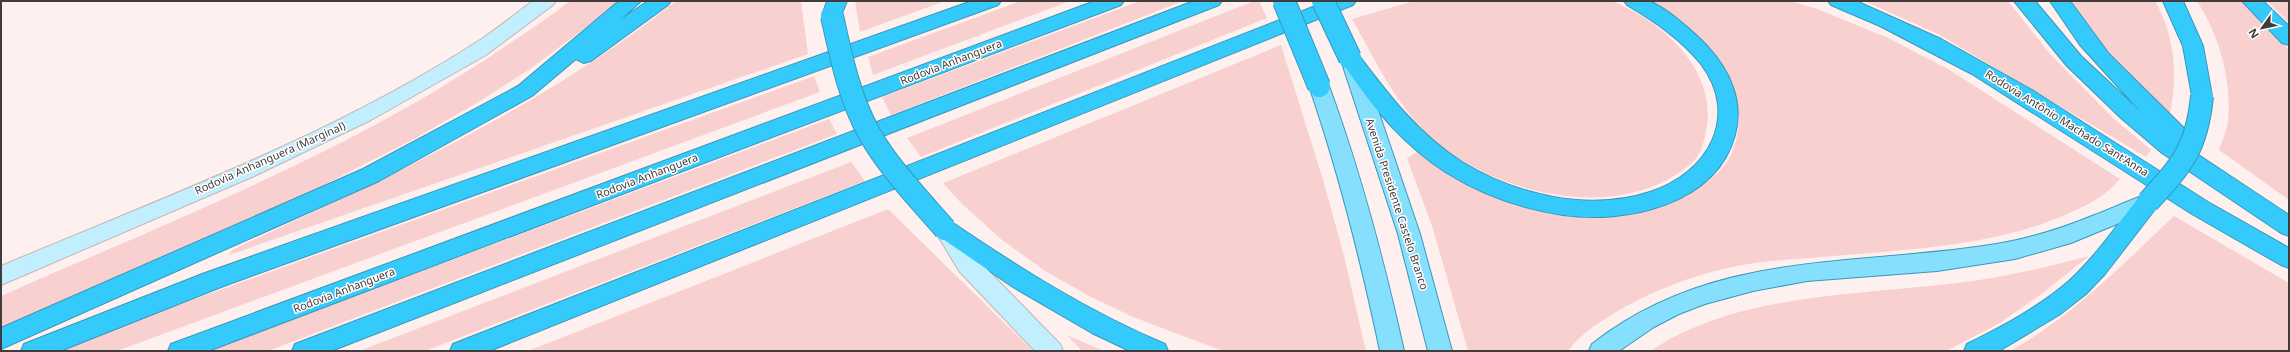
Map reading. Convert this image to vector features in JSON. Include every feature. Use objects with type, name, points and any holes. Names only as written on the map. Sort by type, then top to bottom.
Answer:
[{"type":"highway","points":[[525,91],[631,1]]},
{"type":"highway","points":[[1,339],[371,175],[525,91],[599,46],[661,1]]},
{"type":"highway","points":[[33,351],[213,280],[991,1]]},
{"type":"highway","name":"Rodovia Anhanguera","points":[[180,351],[1114,1]]},
{"type":"highway","points":[[304,351],[1212,1]]},
{"type":"highway","points":[[1284,1],[1320,86]]},
{"type":"highway","points":[[462,351],[1316,8],[1346,1]]},
{"type":"highway","points":[[1316,8],[1363,1]]},
{"type":"highway","points":[[1316,8],[1350,58],[1400,122],[1425,146],[1450,164],[1488,185],[1532,200],[1553,205],[1600,208],[1648,201],[1681,187],[1696,178],[1708,167],[1725,138],[1730,113],[1724,90],[1707,58],[1675,27],[1634,1]]},
{"type":"highway","name":"Rodovia Antônio Machado Sant'Anna","points":[[1838,1],[1883,18],[1946,48],[2030,99],[2200,208],[2289,260]]},
{"type":"highway","points":[[2024,1],[2074,61],[2128,113],[2170,147],[2289,227]]},
{"type":"highway","points":[[2060,1],[2077,26],[2118,77],[2223,182]]},
{"type":"highway","points":[[1976,351],[2010,334],[2064,298],[2090,276],[2148,202],[2190,153],[2197,137],[2202,96],[2193,46],[2173,1]]},
{"type":"highway","points":[[2252,1],[2289,38]]},
{"type":"highway","points":[[833,6],[842,65],[864,122],[877,146],[892,167],[945,229],[1001,267],[1085,318],[1134,343],[1156,351]]},
{"type":"main road","name":"Avenida Presidente Castelo Branco","points":[[1350,58],[1409,234],[1440,351]]},
{"type":"main road","points":[[1320,86],[1346,165],[1358,208],[1380,293],[1392,351]]},
{"type":"main road","points":[[1601,351],[1617,337],[1644,320],[1677,305],[1719,290],[1806,272],[1955,259],[2009,250],[2049,241],[2099,223],[2148,202]]},
{"type":"street","name":"Rodovia Anhanguera (Marginal)","points":[[1,276],[308,143],[394,99],[480,50],[546,1]]},
{"type":"street","points":[[945,229],[967,264],[1051,351]]},
{"type":"shaded area","points":[[570,1],[621,1],[530,69],[475,104],[414,139],[298,198],[1,331],[1,296],[251,186],[313,157],[373,126],[433,92],[491,56]]},
{"type":"shaded area","points":[[676,1],[801,1],[808,54],[229,255],[232,250],[405,168],[462,139],[517,108],[572,75],[625,39]]},
{"type":"shaded area","points":[[855,1],[945,1],[860,32]]},
{"type":"shaded area","points":[[1021,1],[1070,1],[873,75],[868,57]]},
{"type":"shaded area","points":[[1140,1],[1183,1],[891,115],[882,97]]},
{"type":"shaded area","points":[[1254,1],[1259,1],[1267,18],[921,157],[907,138]]},
{"type":"shaded area","points":[[1414,1],[1612,1],[1631,10],[1650,21],[1683,51],[1695,69],[1704,88],[1708,108],[1705,136],[1699,154],[1689,165],[1667,180],[1639,191],[1610,197],[1579,197],[1547,193],[1517,185],[1487,174],[1460,159],[1436,142],[1422,129],[1399,100],[1379,68],[1352,19]]},
{"type":"shaded area","points":[[1648,1],[1791,1],[1817,9],[1886,37],[1948,69],[2120,179],[2102,196],[2080,208],[2035,226],[2004,235],[1907,250],[1755,263],[1710,272],[1661,290],[1617,312],[1587,331],[1568,351],[1468,351],[1433,229],[1407,158],[1417,152],[1462,182],[1499,199],[1534,209],[1583,215],[1633,213],[1657,208],[1679,200],[1699,188],[1715,175],[1728,160],[1737,136],[1739,115],[1736,94],[1727,74],[1717,59]]},
{"type":"shaded area","points":[[1864,1],[2008,1],[2050,54],[2113,118],[2151,150],[2146,157],[1938,34]]},
{"type":"shaded area","points":[[2070,1],[2155,1],[2167,28],[2173,56],[2174,84],[2170,113],[2106,50]]},
{"type":"shaded area","points":[[2197,1],[2242,1],[2289,49],[2289,200],[2219,150],[2226,132],[2228,121],[2229,105],[2226,74],[2218,43],[2205,14]]},
{"type":"shaded area","points":[[2267,1],[2289,1],[2289,23]]},
{"type":"shaded area","points":[[1281,45],[1324,183],[1344,256],[1366,351],[1223,351],[1133,317],[1089,296],[1045,271],[1002,240],[962,204],[943,183]]},
{"type":"shaded area","points":[[814,76],[820,92],[117,351],[56,351],[178,305]]},
{"type":"shaded area","points":[[829,119],[837,134],[268,351],[208,351]]},
{"type":"shaded area","points":[[851,162],[865,181],[425,351],[359,351]]},
{"type":"shaded area","points":[[888,209],[1033,351],[528,351]]},
{"type":"shaded area","points":[[2174,216],[2289,283],[2289,351],[2010,351],[2055,322],[2076,306],[2116,271]]},
{"type":"shaded area","points":[[2089,256],[2044,292],[2000,323],[1946,351],[1651,351],[1686,331],[1724,317],[1764,306],[1850,293],[1973,281],[2032,270]]},
{"type":"shaded area","points":[[1067,335],[1104,351],[1082,351]]}]
